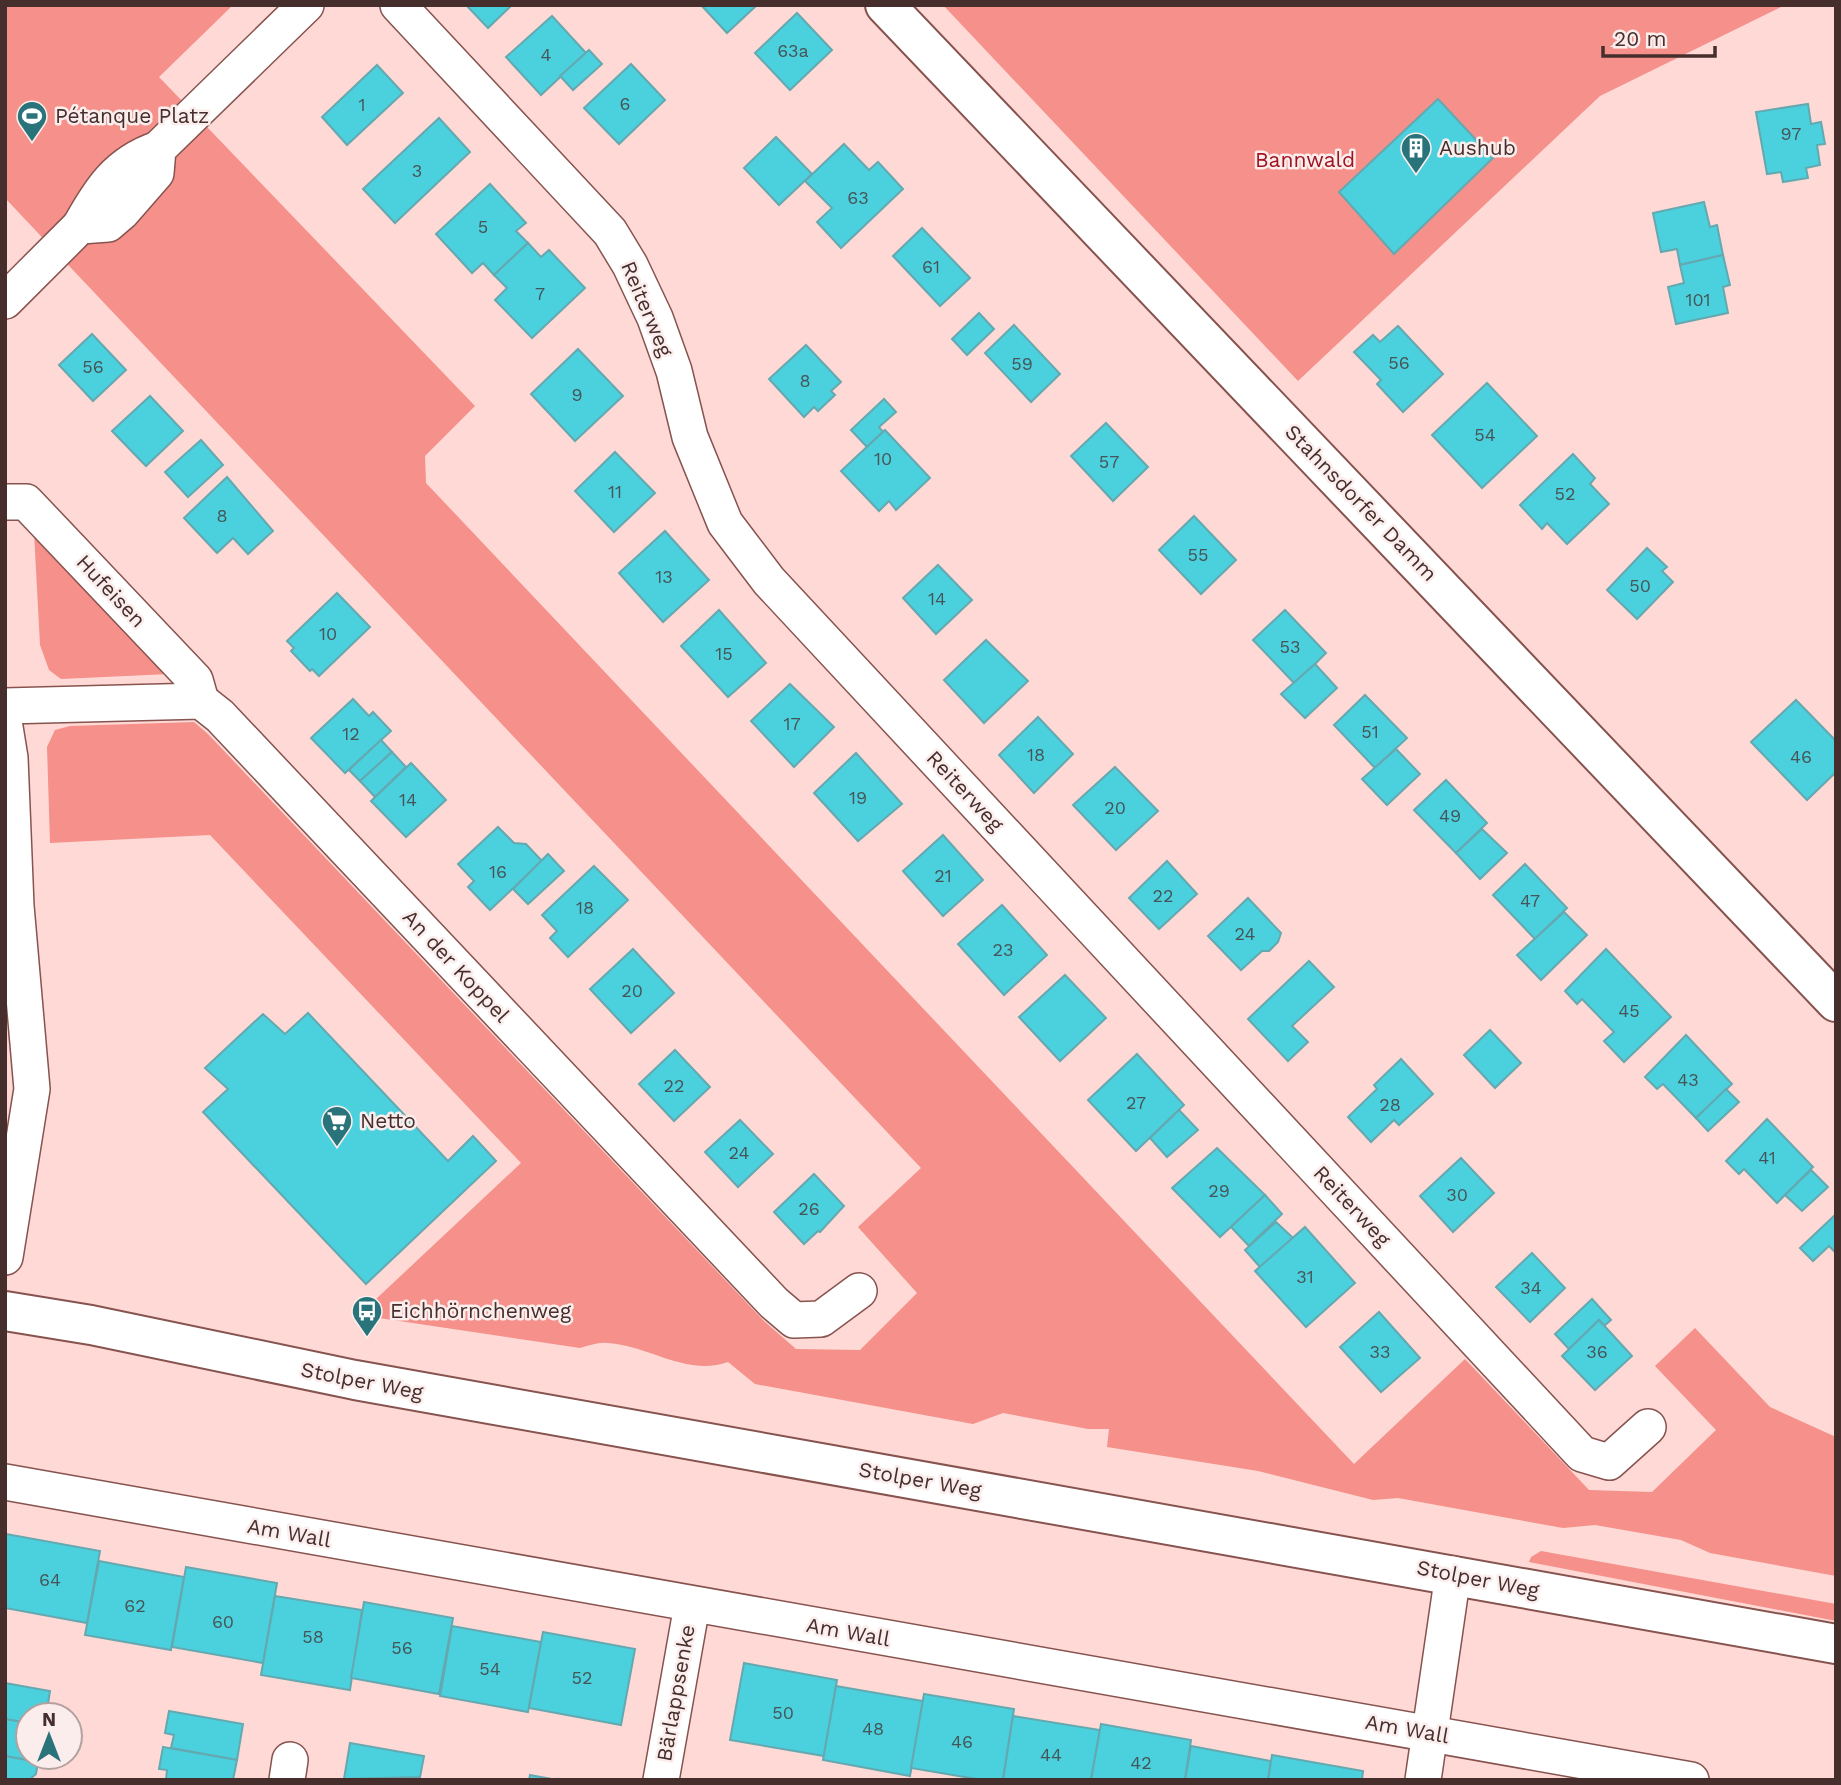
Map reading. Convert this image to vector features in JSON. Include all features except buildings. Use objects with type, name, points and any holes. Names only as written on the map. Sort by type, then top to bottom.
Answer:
[{"type":"street","points":[[5,301],[80,226],[107,224],[122,212],[156,173],[158,149],[306,5]]},
{"type":"street","name":"Reiterweg","points":[[398,5],[610,232],[630,265],[655,318],[674,371],[690,437],[725,523],[769,581],[1583,1454],[1609,1462],[1648,1427]]},
{"type":"street","name":"Stahnsdorfer Damm","points":[[885,5],[1836,1002]]},
{"type":"street","name":"Hufeisen","points":[[5,502],[26,502],[195,680],[201,701]]},
{"type":"street","points":[[5,706],[201,701]]},
{"type":"street","name":"An der Koppel","points":[[201,701],[220,716],[774,1303],[794,1320],[821,1319],[859,1291]]},
{"type":"street","points":[[5,727],[10,758],[16,906],[32,1089],[5,1258]]},
{"type":"street","name":"Stolper Weg","points":[[5,1311],[91,1325],[355,1380],[1836,1644]]},
{"type":"street","name":"Am Wall","points":[[5,1482],[1691,1780]]},
{"type":"street","points":[[1423,1780],[1432,1733],[1453,1574]]},
{"type":"street","name":"Bärlappsenke","points":[[660,1780],[692,1605]]},
{"type":"green space","points":[[5,5],[233,5],[159,77],[475,406],[425,456],[426,483],[1354,1464],[1465,1359],[1589,1490],[1652,1492],[1716,1430],[1655,1366],[1695,1328],[1770,1407],[1836,1437],[1836,1576],[1710,1553],[1681,1540],[1595,1525],[1563,1528],[1398,1498],[1373,1500],[1258,1471],[1107,1447],[1109,1429],[1088,1429],[1003,1413],[973,1424],[755,1384],[728,1362],[698,1366],[622,1345],[600,1343],[580,1348],[359,1315],[521,1163],[210,835],[50,843],[47,747],[55,730],[70,726],[194,722],[764,1321],[796,1349],[860,1350],[917,1293],[858,1227],[921,1168],[5,198]]},
{"type":"green space","name":"Bannwald","points":[[943,5],[1785,5],[1600,96],[1298,381]]},
{"type":"green space","points":[[34,532],[169,674],[61,679],[49,670],[40,645]]},
{"type":"green space","points":[[1541,1551],[1836,1604],[1836,1621],[1529,1562],[1531,1557]]},
{"type":"place","name":"Pétanque Platz","points":[[32,143]]},
{"type":"place","name":"Aushub","points":[[1416,175]]},
{"type":"place","name":"Netto","points":[[337,1148]]},
{"type":"place","name":"Eichhörnchenweg","points":[[367,1338]]}]
